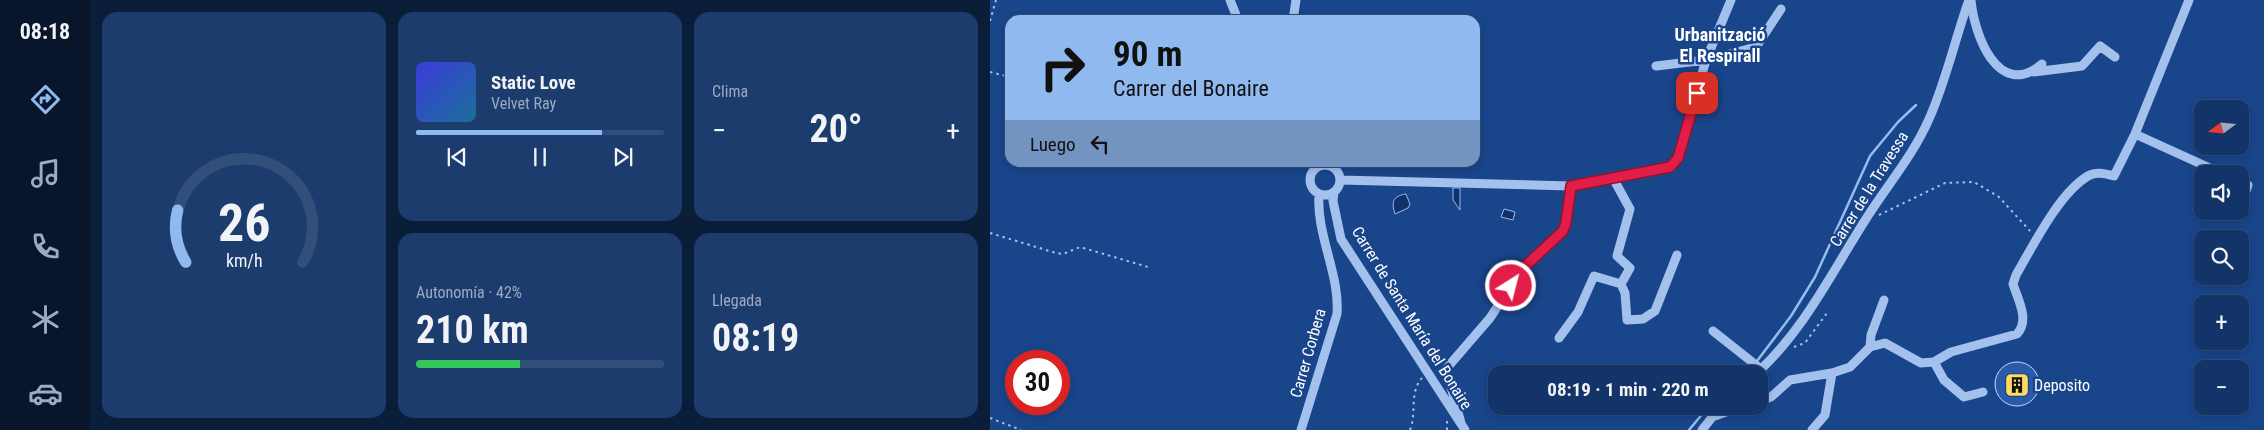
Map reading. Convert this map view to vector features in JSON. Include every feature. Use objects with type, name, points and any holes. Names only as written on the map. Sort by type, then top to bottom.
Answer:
[{"type":"street","points":[[1230,0],[1236,15]]},
{"type":"street","points":[[1294,15],[1296,0]]},
{"type":"street","points":[[1340,180],[1571,186],[1670,167],[1678,158],[1706,60],[1731,0]]},
{"type":"street","points":[[1970,0],[1973,18],[1987,55],[1998,68],[2016,75],[2082,66],[2100,46],[2115,57]]},
{"type":"street","name":"Carrer de la Travessa","points":[[1764,365],[1785,344],[1808,314],[1864,223],[1904,163],[1929,119],[1970,0]]},
{"type":"street","points":[[1768,398],[1790,380],[1832,373],[1850,367],[1870,347],[1885,343],[1921,362],[1934,362],[1951,352],[2017,334],[2023,328],[2024,319],[2013,284],[2050,216],[2076,186],[2089,175],[2100,173],[2114,176],[2135,134],[2189,0]]},
{"type":"street","points":[[1656,66],[1706,60],[1756,47],[1781,9]]},
{"type":"street","points":[[2033,72],[2042,64]]},
{"type":"street","points":[[2135,134],[2203,165]]},
{"type":"street","points":[[1317,167],[1311,175],[1310,184],[1319,194],[1329,195],[1334,192],[1340,180]]},
{"type":"street","points":[[1328,167],[1333,168],[1340,180]]},
{"type":"street","points":[[1612,178],[1630,209],[1617,256],[1630,268],[1620,284]]},
{"type":"street","points":[[1463,427],[1446,369],[1490,318],[1521,270],[1563,231],[1566,223],[1571,186]]},
{"type":"street","name":"Carrer de Santa María del Bonaire","points":[[1334,192],[1333,201],[1342,239],[1428,369],[1463,427]]},
{"type":"street","name":"Carrer Corbera","points":[[1301,430],[1337,314],[1337,296],[1326,246],[1319,194]]},
{"type":"street","points":[[1559,338],[1578,312],[1594,276],[1620,284],[1625,293],[1626,320],[1643,319],[1655,311],[1677,255]]},
{"type":"street","points":[[1870,347],[1871,335],[1884,300]]},
{"type":"street","points":[[1714,331],[1751,365]]},
{"type":"street","points":[[1934,362],[1944,380],[1964,397],[1982,392]]},
{"type":"street","points":[[1812,430],[1825,415],[1832,373]]},
{"type":"street","points":[[1702,430],[1712,417],[1718,415]]},
{"type":"path","points":[[990,21],[996,0]]},
{"type":"path","points":[[990,72],[1005,76]]},
{"type":"path","points":[[1864,223],[1945,182],[1974,182],[1999,198],[2037,239]]},
{"type":"path","points":[[990,233],[1056,253],[1062,254],[1080,247],[1148,267]]},
{"type":"path","points":[[1785,344],[1795,348],[1805,343],[1827,313]]},
{"type":"path","points":[[1410,430],[1413,422],[1414,389],[1428,369]]},
{"type":"path","points":[[990,418],[1021,430]]},
{"type":"water","points":[[1453,188],[1460,188],[1460,210],[1453,200]]},
{"type":"water","points":[[1406,194],[1410,204],[1408,208],[1395,214],[1394,200],[1398,196]]},
{"type":"water","points":[[1504,209],[1515,212],[1513,220],[1501,217]]},
{"type":"building","name":"Deposito","points":[[2013,362],[2021,362],[2033,368],[2039,384],[2033,400],[2021,406],[2013,406],[2001,400],[1995,388],[1995,380],[2001,368]]},
{"type":"waterway","points":[[1757,361],[1791,316],[1815,277],[1870,156],[1898,122],[1916,105]]},
{"type":"waterway","points":[[1689,430],[1702,415]]},
{"type":"place","name":"Deposito","points":[[2017,385]]},
{"type":"district","name":"Urbanització El Respirall","points":[[1720,44]]},
{"type":"route","points":[[1511,286],[1521,270],[1563,231],[1566,223],[1571,186],[1670,167],[1678,158],[1697,93]]}]
